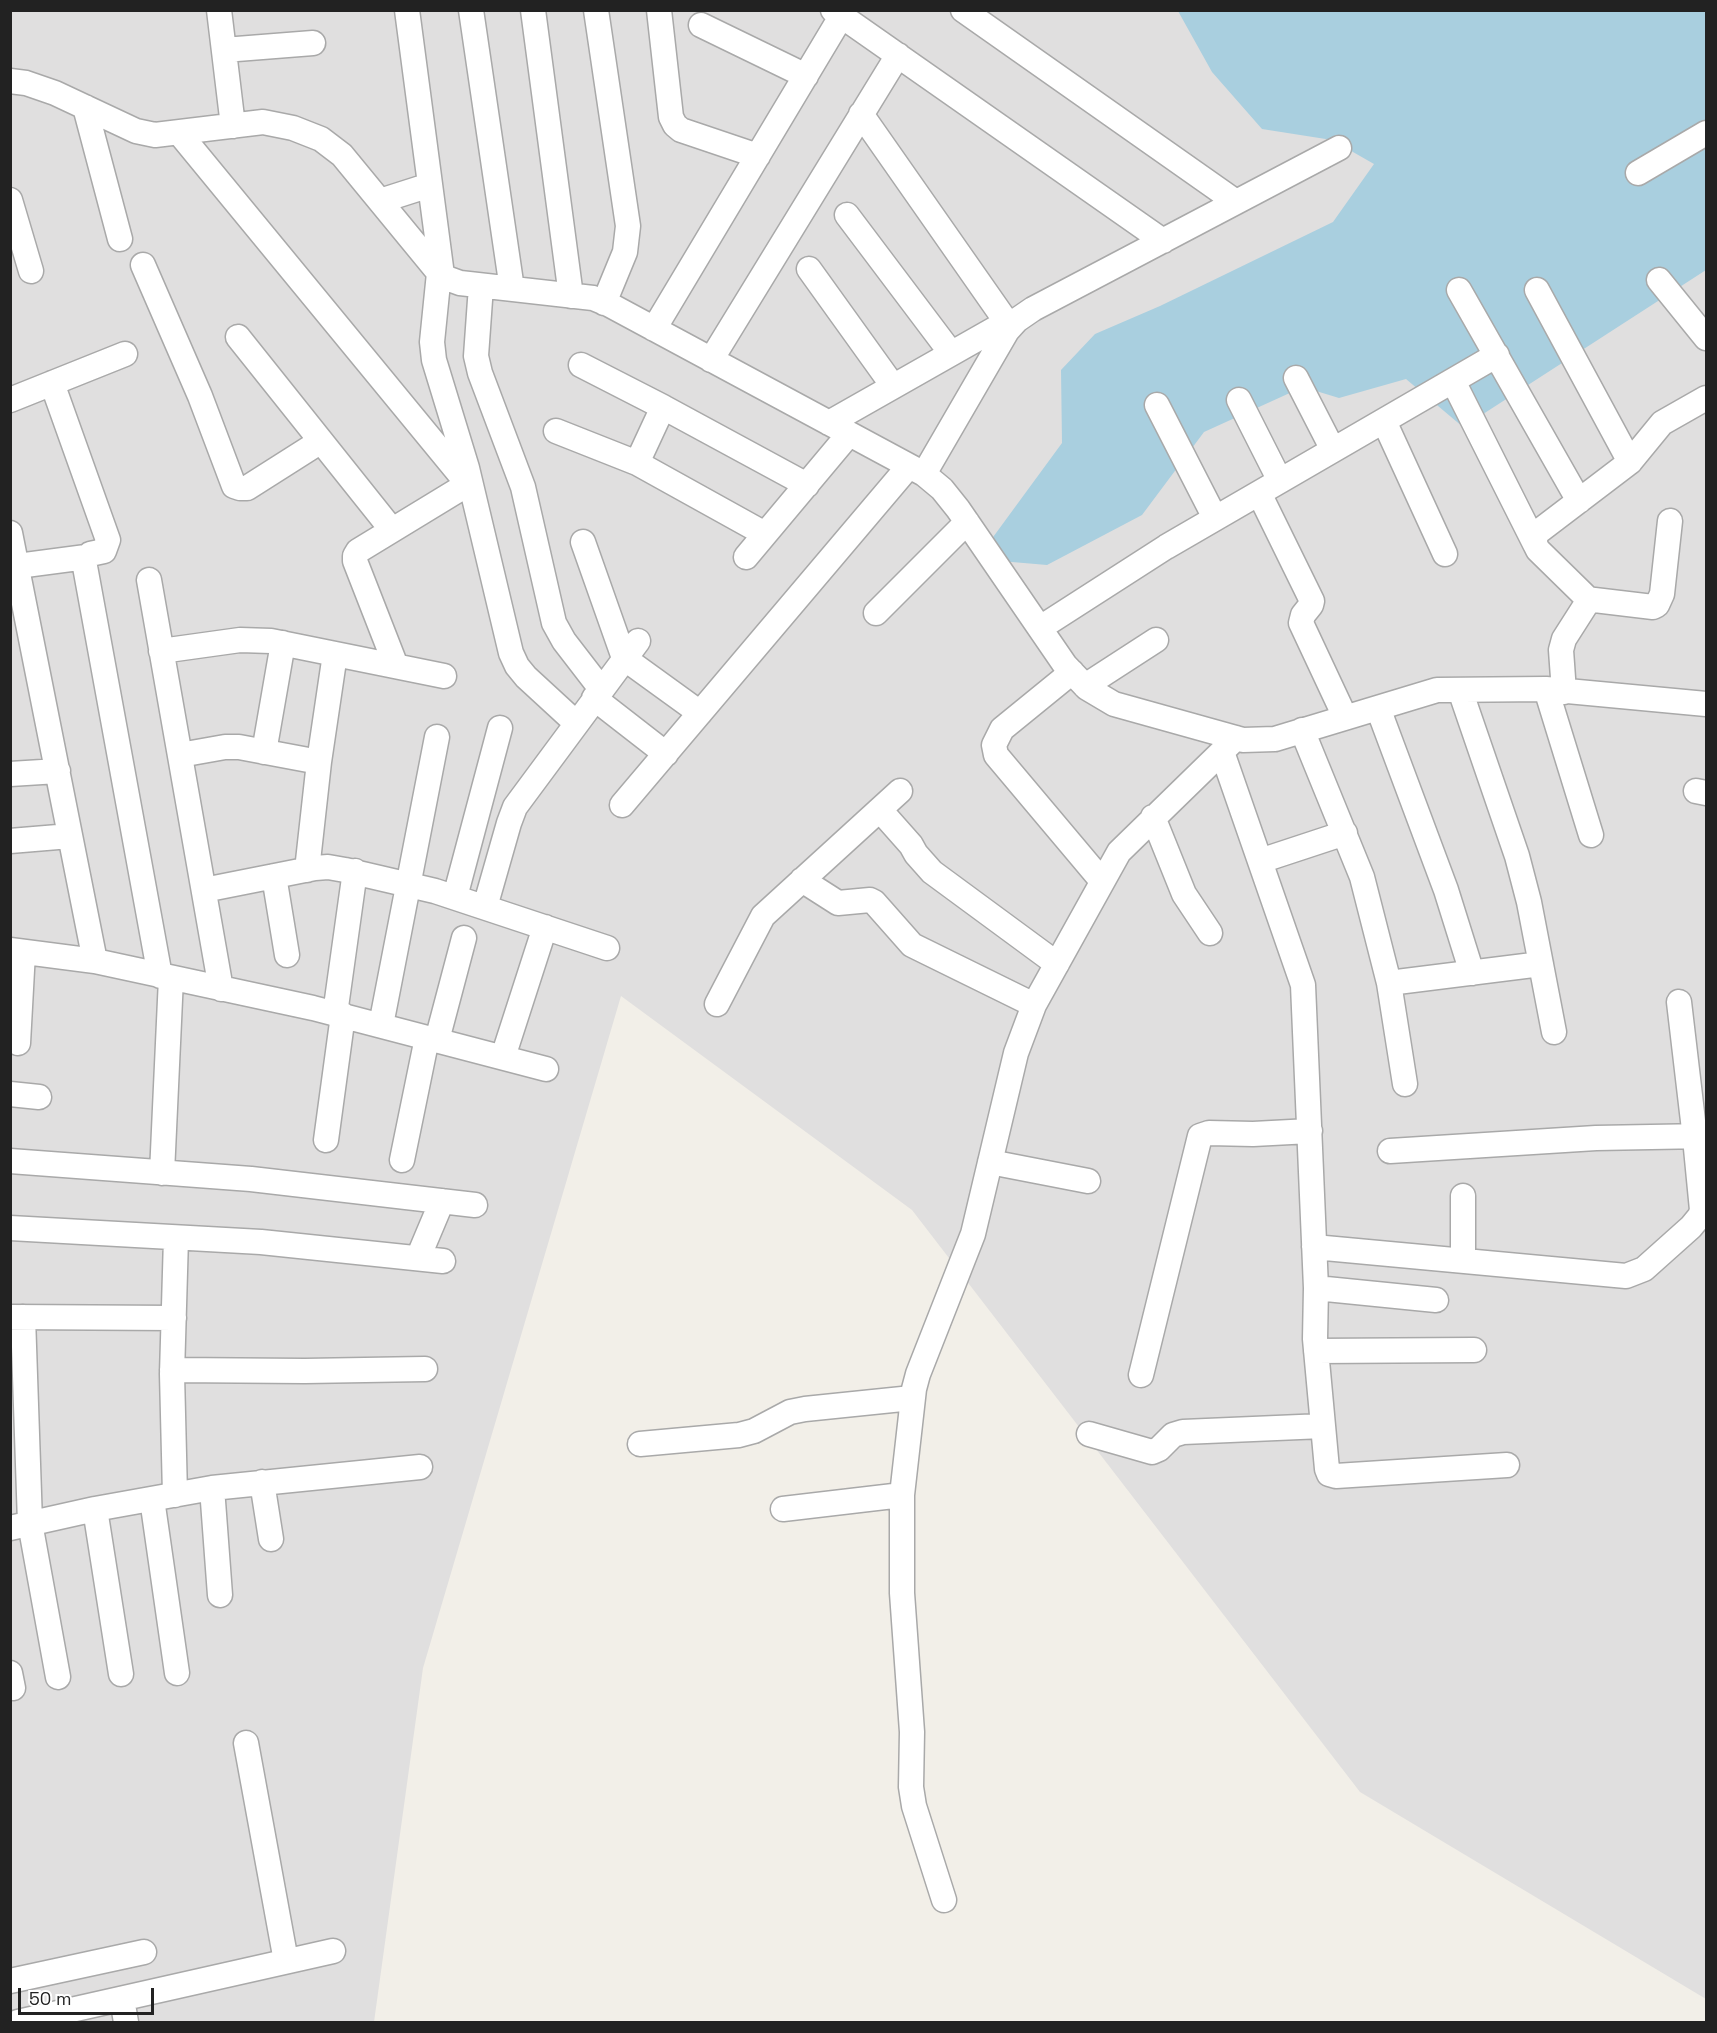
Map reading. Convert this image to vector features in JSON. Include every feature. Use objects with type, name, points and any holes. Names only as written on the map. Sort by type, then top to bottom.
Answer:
[{"type":"street","points":[[219,10],[233,126]]},
{"type":"street","points":[[407,10],[440,274],[432,342],[434,360],[470,487],[516,666],[576,723]]},
{"type":"street","points":[[471,10],[512,289]]},
{"type":"street","points":[[533,10],[571,296]]},
{"type":"street","points":[[596,10],[628,226],[625,252],[604,303]]},
{"type":"street","points":[[659,10],[671,117],[675,125],[681,130],[758,156]]},
{"type":"street","points":[[963,10],[1236,202]]},
{"type":"street","points":[[654,329],[806,76],[840,12],[1163,241]]},
{"type":"street","points":[[701,25],[806,76]]},
{"type":"street","points":[[224,50],[313,43]]},
{"type":"street","points":[[711,360],[898,55]]},
{"type":"street","points":[[10,81],[26,83],[55,93],[136,131],[155,135],[180,134],[263,122],[293,128],[321,139],[342,155],[440,274],[460,283],[593,298],[917,470],[942,489],[1040,628],[1079,679],[1114,704],[1229,745]]},
{"type":"street","points":[[85,107],[120,239]]},
{"type":"street","points":[[861,114],[1009,324]]},
{"type":"street","points":[[1638,173],[1707,133]]},
{"type":"street","points":[[180,134],[470,487]]},
{"type":"street","points":[[746,556],[807,484],[839,429],[893,386],[1033,309],[1340,148]]},
{"type":"street","points":[[380,201],[430,185]]},
{"type":"street","points":[[10,200],[31,271]]},
{"type":"street","points":[[847,215],[951,353]]},
{"type":"street","points":[[143,265],[200,396],[234,486],[246,488],[321,441]]},
{"type":"street","points":[[809,268],[893,386]]},
{"type":"street","points":[[1659,280],[1707,338]]},
{"type":"street","points":[[481,286],[476,356],[480,373],[523,487],[554,623],[598,694],[666,754]]},
{"type":"street","points":[[1459,290],[1579,501]]},
{"type":"street","points":[[1537,290],[1630,462]]},
{"type":"street","points":[[622,805],[700,712],[917,470],[1009,324]]},
{"type":"street","points":[[238,337],[392,530]]},
{"type":"street","points":[[10,400],[125,354]]},
{"type":"street","points":[[1040,628],[1166,547],[1497,355]]},
{"type":"street","points":[[581,365],[807,484]]},
{"type":"street","points":[[1296,378],[1333,450]]},
{"type":"street","points":[[1453,381],[1538,550],[1586,599],[1653,607],[1657,604],[1662,594],[1670,521]]},
{"type":"street","points":[[14,566],[86,557],[104,551],[108,540],[52,383]]},
{"type":"street","points":[[1535,544],[1538,532],[1630,462],[1662,423],[1707,398]]},
{"type":"street","points":[[1239,400],[1280,481]]},
{"type":"street","points":[[1157,405],[1215,518]]},
{"type":"street","points":[[637,464],[663,407]]},
{"type":"street","points":[[1384,421],[1445,554]]},
{"type":"street","points":[[556,431],[637,464],[765,534]]},
{"type":"street","points":[[396,666],[355,556],[358,551],[392,530],[470,487]]},
{"type":"street","points":[[1259,493],[1312,601],[1301,623],[1345,717]]},
{"type":"street","points":[[876,614],[967,522]]},
{"type":"street","points":[[10,533],[14,566],[58,771],[95,962]]},
{"type":"street","points":[[582,542],[631,650],[700,712]]},
{"type":"street","points":[[86,557],[84,561],[165,977],[162,1173]]},
{"type":"street","points":[[148,580],[222,989]]},
{"type":"street","points":[[1586,599],[1587,603],[1564,639],[1555,690],[1590,835]]},
{"type":"street","points":[[161,651],[240,640],[283,643],[444,676]]},
{"type":"street","points":[[1102,881],[996,755],[994,745],[1002,729],[1079,679],[1156,640]]},
{"type":"street","points":[[264,752],[283,643]]},
{"type":"street","points":[[485,907],[515,807],[631,650]]},
{"type":"street","points":[[307,870],[319,762],[335,654]]},
{"type":"street","points":[[944,1900],[914,1806],[911,1787],[912,1732],[902,1593],[902,1495],[912,1398],[918,1374],[973,1234],[1016,1053],[1034,1005],[1119,852],[1229,745],[1243,741],[1275,739],[1437,690],[1555,690],[1707,705]]},
{"type":"street","points":[[1460,690],[1517,856],[1554,1032]]},
{"type":"street","points":[[1378,708],[1446,891],[1472,973]]},
{"type":"street","points":[[455,897],[500,728]]},
{"type":"street","points":[[1302,730],[1362,877],[1389,983],[1406,1084]]},
{"type":"street","points":[[381,1025],[437,737]]},
{"type":"street","points":[[1229,745],[1260,861],[1303,985],[1316,1288],[1316,1351],[1327,1468],[1332,1476],[1507,1465]]},
{"type":"street","points":[[180,755],[225,747],[239,747],[319,762]]},
{"type":"street","points":[[10,774],[58,771]]},
{"type":"street","points":[[717,1004],[763,916],[900,791]]},
{"type":"street","points":[[880,810],[932,872],[1057,964]]},
{"type":"street","points":[[1154,817],[1184,894],[1210,933]]},
{"type":"street","points":[[1260,861],[1345,833]]},
{"type":"street","points":[[10,841],[70,836]]},
{"type":"street","points":[[204,890],[328,867],[409,884],[455,897],[607,948]]},
{"type":"street","points":[[326,1140],[355,872]]},
{"type":"street","points":[[274,876],[286,955]]},
{"type":"street","points":[[802,880],[838,903],[870,900],[874,902],[912,945],[1034,1005]]},
{"type":"street","points":[[503,1057],[545,927]]},
{"type":"street","points":[[402,1160],[432,1039],[464,938]]},
{"type":"street","points":[[18,1042],[17,951],[95,962],[339,1015],[546,1069]]},
{"type":"street","points":[[1389,983],[1541,964]]},
{"type":"street","points":[[1314,1247],[1626,1275],[1635,1274],[1644,1269],[1684,1234],[1700,1216],[1701,1210],[1701,1137],[1679,1002]]},
{"type":"street","points":[[10,1094],[39,1097]]},
{"type":"street","points":[[1142,1375],[1200,1136],[1209,1133],[1253,1134],[1310,1131]]},
{"type":"street","points":[[1390,1152],[1596,1138],[1701,1137]]},
{"type":"street","points":[[10,1161],[251,1179],[476,1205]]},
{"type":"street","points":[[990,1162],[1088,1181]]},
{"type":"street","points":[[1463,1196],[1463,1260]]},
{"type":"street","points":[[418,1258],[442,1201]]},
{"type":"street","points":[[10,1228],[261,1242],[443,1261]]},
{"type":"street","points":[[175,1495],[172,1370],[176,1238]]},
{"type":"street","points":[[1316,1288],[1436,1300]]},
{"type":"street","points":[[58,1677],[20,1526],[17,1317],[174,1318]]},
{"type":"street","points":[[1316,1351],[1474,1350]]},
{"type":"street","points":[[172,1370],[425,1369]]},
{"type":"street","points":[[640,1444],[739,1435],[754,1431],[790,1412],[912,1398]]},
{"type":"street","points":[[1089,1434],[1152,1452],[1159,1449],[1173,1435],[1183,1432],[1323,1426]]},
{"type":"street","points":[[20,1526],[95,1509],[212,1488],[420,1467]]},
{"type":"street","points":[[262,1482],[271,1539]]},
{"type":"street","points":[[212,1488],[220,1595]]},
{"type":"street","points":[[783,1509],[902,1495]]},
{"type":"street","points":[[152,1499],[177,1673]]},
{"type":"street","points":[[95,1509],[121,1674]]},
{"type":"street","points":[[246,1743],[286,1961]]},
{"type":"street","points":[[22,2022],[74,2016],[122,1999],[333,1951]]},
{"type":"street","points":[[10,1981],[144,1952]]},
{"type":"street","points":[[122,1999],[126,2022]]},
{"type":"shaded area","points":[[11,11],[1706,11],[1706,1999],[1360,1792],[912,1210],[621,996],[423,1668],[374,2022],[11,2022]]},
{"type":"water","points":[[1178,11],[1706,11],[1706,270],[1463,427],[1406,379],[1339,398],[1303,387],[1204,432],[1142,515],[1047,565],[977,559],[1062,443],[1061,370],[1095,334],[1160,306],[1333,222],[1374,164],[1332,140],[1262,129],[1212,72]]}]
